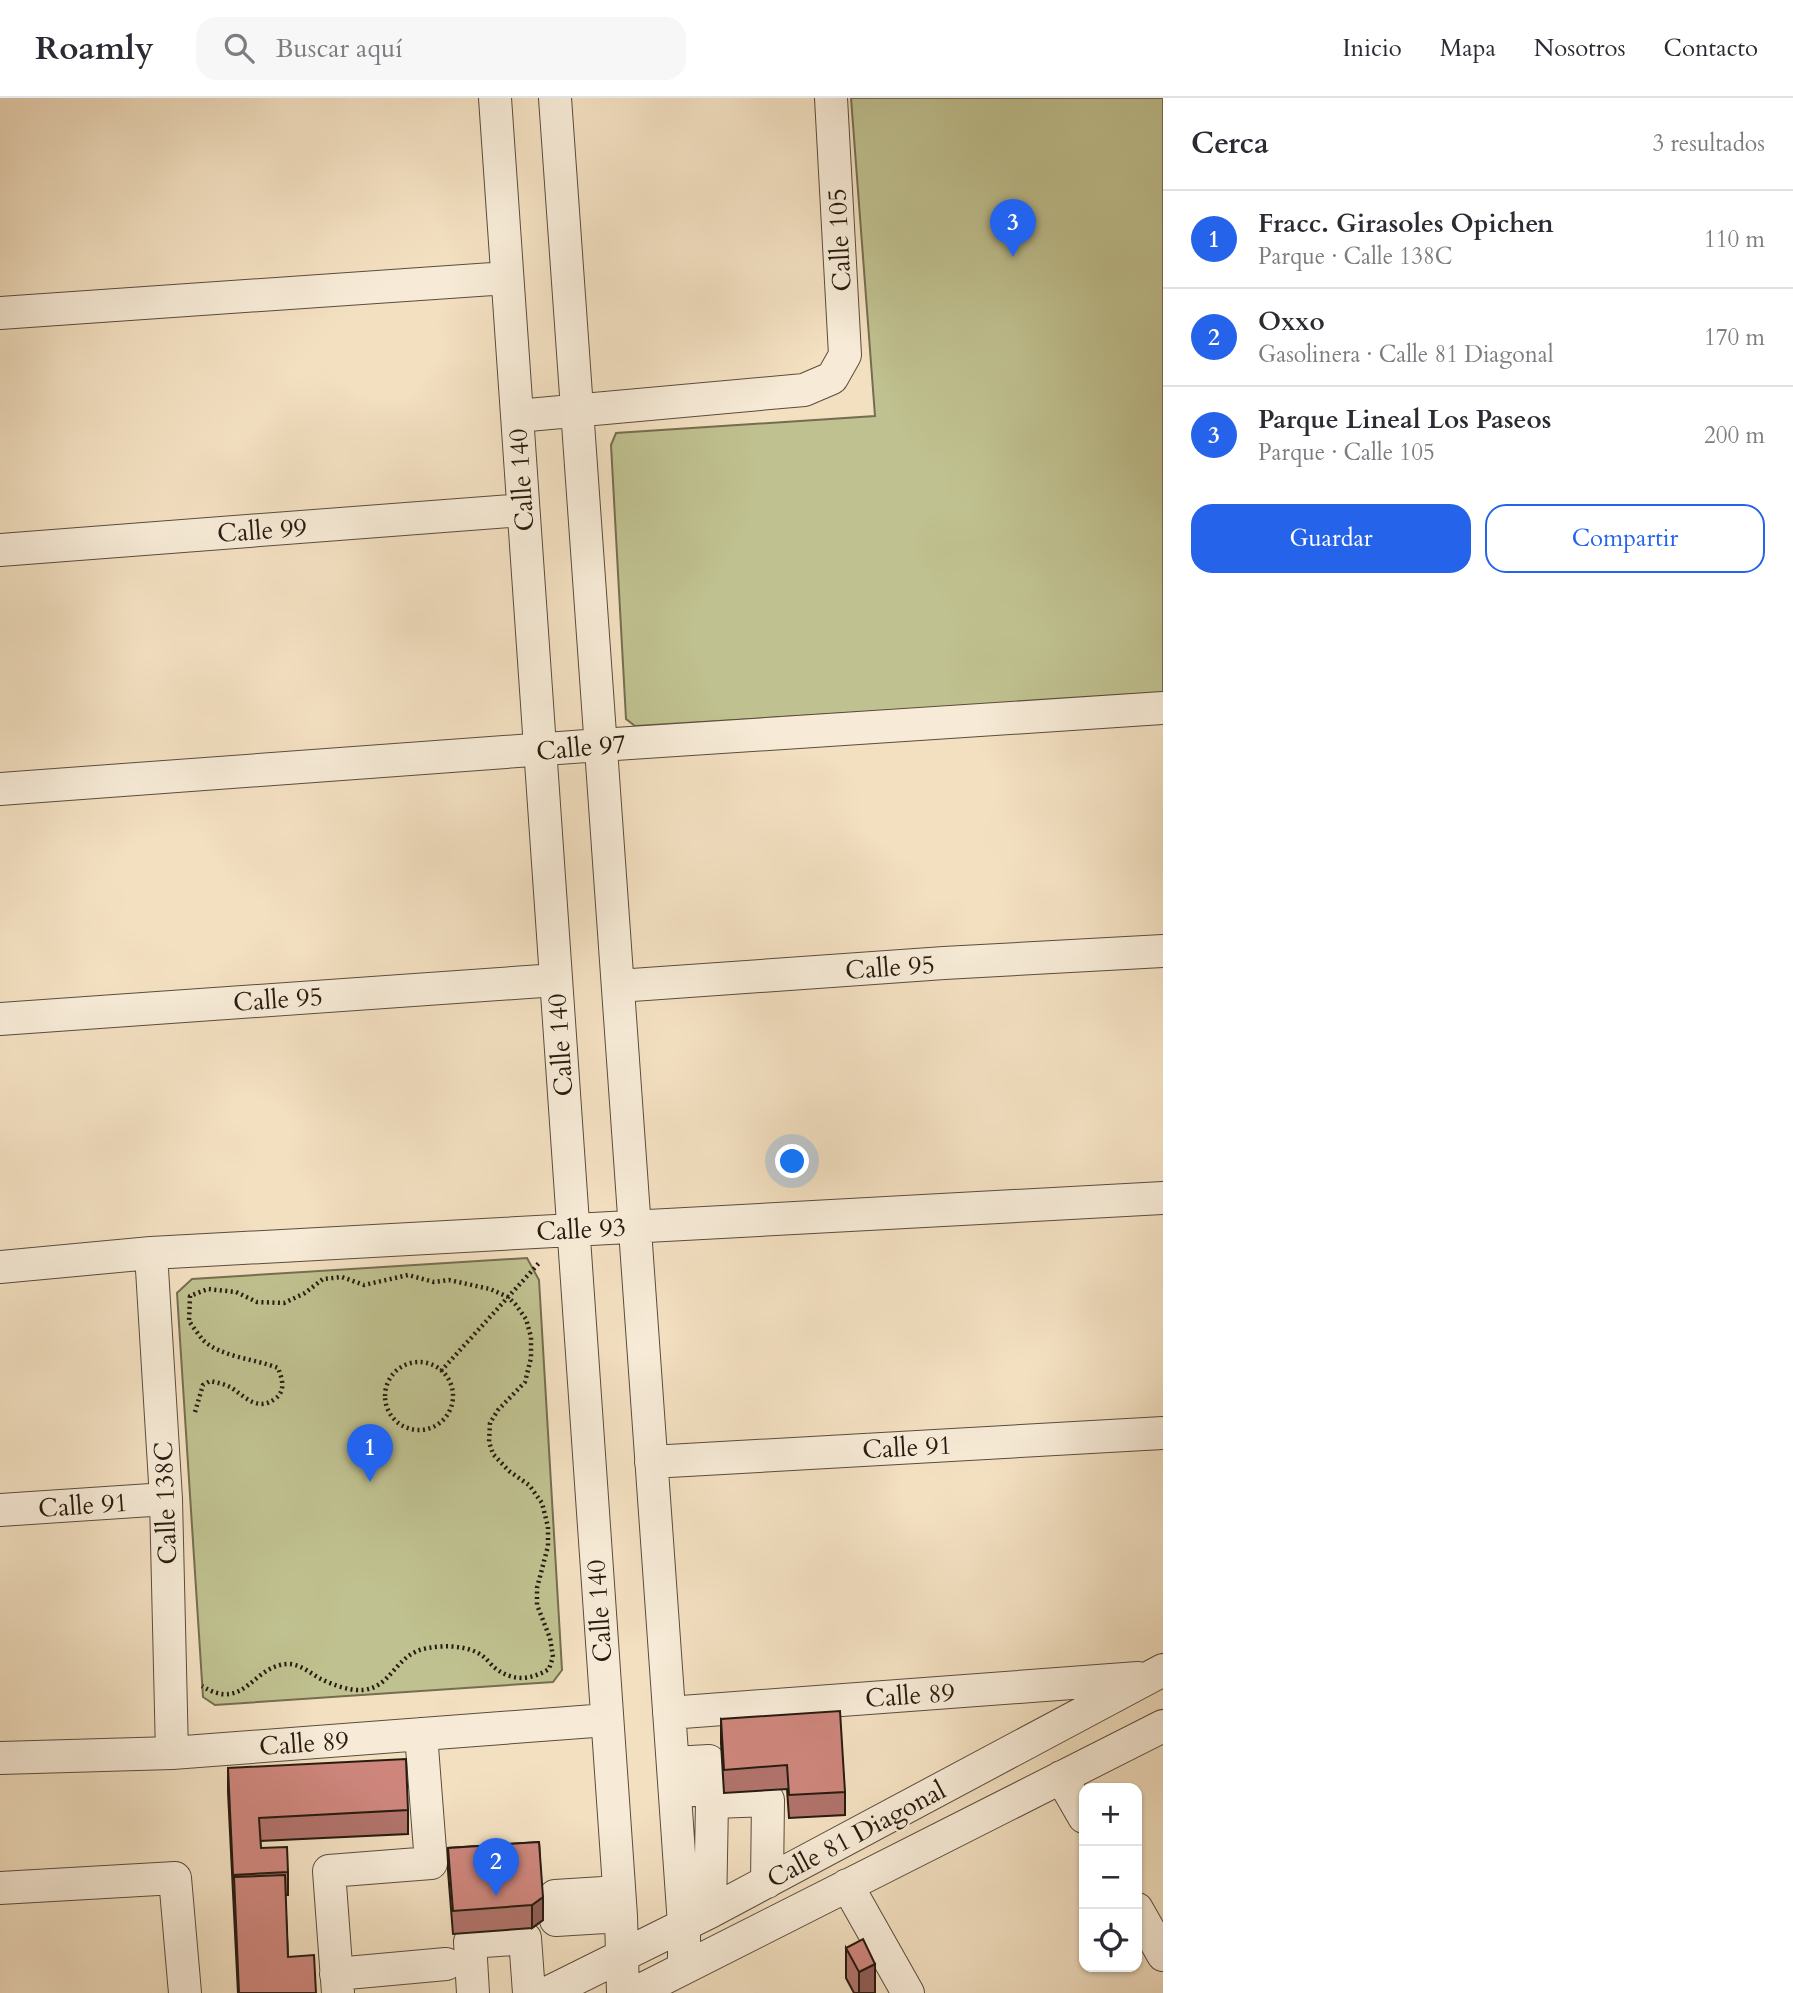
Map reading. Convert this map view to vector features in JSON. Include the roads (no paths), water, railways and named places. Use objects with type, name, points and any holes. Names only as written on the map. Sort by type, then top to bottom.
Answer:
[{"type":"street","name":"Calle 140","points":[[495,98],[620,1904],[623,1993]]},
{"type":"street","points":[[555,98],[669,1713],[674,1777],[697,1918]]},
{"type":"street","name":"Calle 105","points":[[577,411],[804,390],[832,378],[845,355],[831,98]]},
{"type":"street","points":[[0,313],[507,278]]},
{"type":"street","points":[[517,416],[577,411]]},
{"type":"street","name":"Calle 99","points":[[0,550],[523,510]]},
{"type":"street","name":"Calle 97","points":[[0,789],[600,745],[1163,708]]},
{"type":"street","name":"Calle 95","points":[[618,986],[1163,951]]},
{"type":"street","name":"Calle 95","points":[[0,1019],[556,980]]},
{"type":"street","name":"Calle 93","points":[[0,1266],[151,1253],[1163,1198]]},
{"type":"street","name":"Calle 138C","points":[[151,1253],[166,1499],[172,1753]]},
{"type":"street","name":"Calle 91","points":[[651,1462],[1163,1433]]},
{"type":"street","name":"Calle 91","points":[[0,1510],[166,1499]]},
{"type":"street","name":"Calle 89","points":[[669,1713],[1157,1673]]},
{"type":"street","name":"Calle 81 Diagonal","points":[[547,1993],[766,1882],[1157,1673]]},
{"type":"street","name":"Calle 89","points":[[0,1758],[172,1753],[607,1720]]},
{"type":"street","name":"Calle 81 Diagonal","points":[[635,1993],[1163,1726]]},
{"type":"street","points":[[421,1734],[431,1863],[328,1871],[337,1984],[446,1964]]},
{"type":"street","points":[[1061,1777],[1079,1808]]},
{"type":"street","points":[[684,1968],[697,1918],[712,1802],[768,1800],[766,1882]]},
{"type":"street","points":[[0,1888],[175,1878],[184,1993]]},
{"type":"street","points":[[847,1885],[908,1993]]},
{"type":"street","points":[[1142,1918],[1163,1955]]},
{"type":"street","points":[[473,1993],[470,1942],[525,1938],[529,1993]]},
{"type":"place","name":"Parque Lineal Los Paseos","points":[[1013,257]]},
{"type":"place","name":"Fracc. Girasoles Opichen","points":[[370,1482]]},
{"type":"place","name":"Oxxo","points":[[496,1896]]}]
